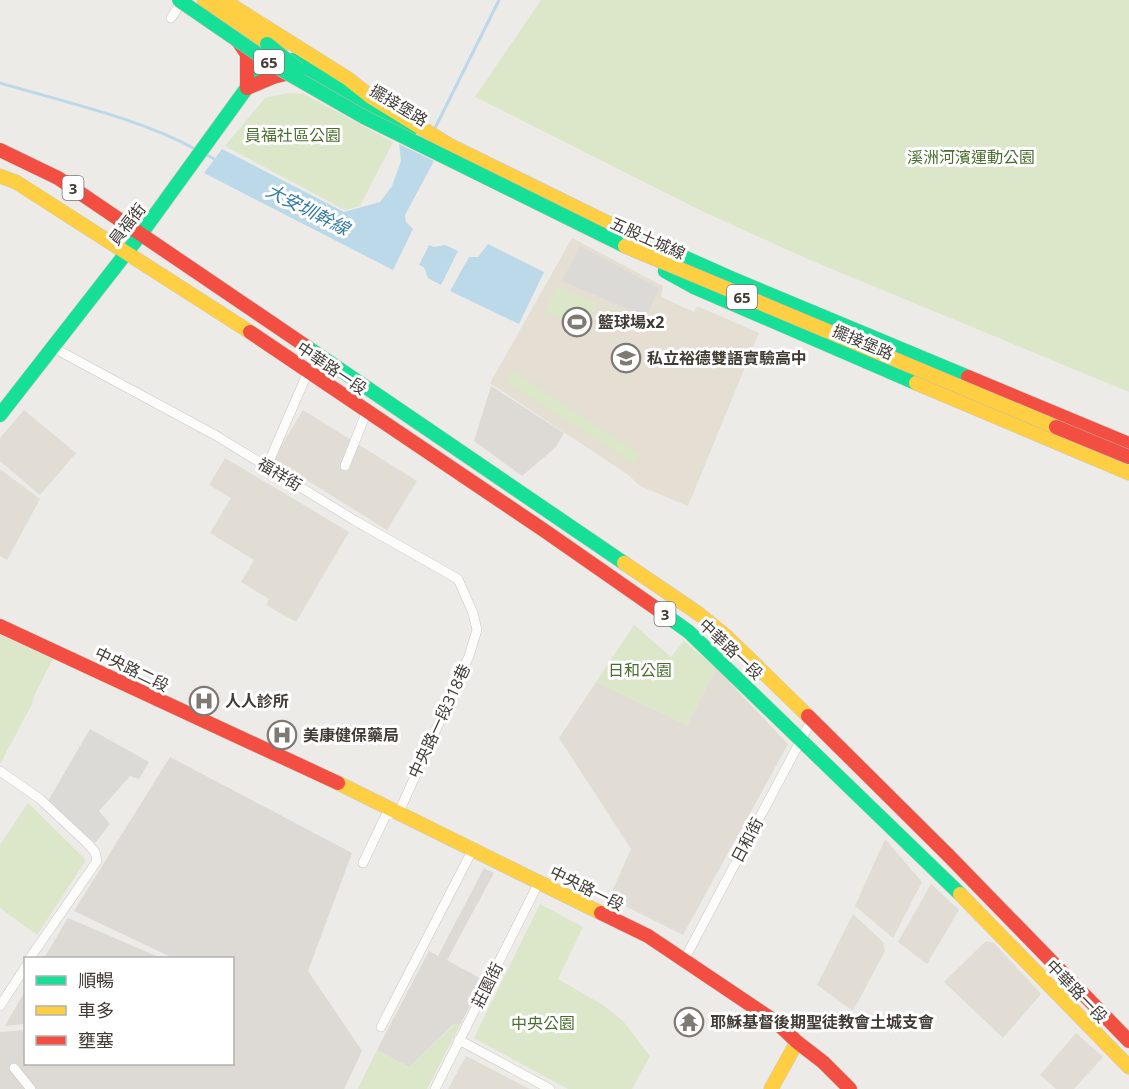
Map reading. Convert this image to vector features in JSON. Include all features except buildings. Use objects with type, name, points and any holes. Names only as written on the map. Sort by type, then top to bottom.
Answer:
[{"type":"main road","name":"五股土城線","points":[[181,0],[275,66],[364,117],[591,231],[676,269],[1129,457]]},
{"type":"main road","name":"擺接堡路","points":[[197,0],[227,21],[437,146],[593,225],[699,273],[1129,451]]},
{"type":"main road","points":[[204,0],[271,47],[296,68],[327,87],[364,117]]},
{"type":"main road","name":"五股土城線","points":[[223,0],[449,145],[602,220],[732,279],[1129,444]]},
{"type":"main road","points":[[227,21],[247,54],[247,88],[273,77],[297,71],[310,71]]},
{"type":"main road","points":[[271,47],[334,81],[371,97]]},
{"type":"main road","name":"員福街","points":[[0,415],[141,234],[247,88],[271,47]]},
{"type":"main road","name":"3","points":[[0,150],[58,178],[141,234]]},
{"type":"main road","name":"3","points":[[0,176],[16,182],[127,252]]},
{"type":"main road","name":"擺接堡路","points":[[593,225],[651,263],[694,287],[1129,473]]},
{"type":"main road","name":"中華路一段","points":[[141,234],[699,614],[727,637],[949,856],[1129,1041]]},
{"type":"main road","name":"中華路一段","points":[[127,252],[545,531],[689,632],[921,855],[1129,1067]]},
{"type":"main road","points":[[905,378],[912,362]]},
{"type":"main road","name":"中央路二段","points":[[0,626],[283,758]]},
{"type":"main road","name":"中央路一段","points":[[283,758],[399,812],[648,936],[776,1022],[823,1062],[850,1089]]},
{"type":"main road","points":[[771,1089],[797,1042]]},
{"type":"street","points":[[171,18],[181,0]]},
{"type":"street","name":"福祥街","points":[[52,347],[215,435],[354,520],[458,579],[473,613],[477,630]]},
{"type":"street","points":[[267,466],[308,372]]},
{"type":"street","points":[[345,466],[367,411]]},
{"type":"street","name":"中央路一段318巷","points":[[399,812],[469,656],[477,630]]},
{"type":"street","name":"日和街","points":[[684,960],[811,722]]},
{"type":"street","points":[[0,771],[40,799],[95,852],[97,861],[31,957]]},
{"type":"street","points":[[363,863],[386,816],[399,812]]},
{"type":"street","points":[[381,1027],[473,849]]},
{"type":"street","name":"莊園街","points":[[435,1089],[539,882]]},
{"type":"street","points":[[0,1006],[24,969]]},
{"type":"street","points":[[459,1040],[550,1089]]},
{"type":"street","points":[[14,1068],[31,1089]]},
{"type":"shaded area","name":"私立裕德雙語實驗高中","points":[[572,238],[663,286],[661,297],[694,312],[697,306],[759,333],[688,506],[640,486],[627,474],[490,383]]},
{"type":"shaded area","points":[[580,246],[659,288],[646,317],[562,281]]},
{"type":"shaded area","points":[[491,386],[564,433],[556,447],[522,476],[474,441]]},
{"type":"shaded area","points":[[24,410],[76,453],[40,495],[0,461],[0,438]]},
{"type":"shaded area","points":[[303,410],[417,481],[387,530],[273,459]]},
{"type":"shaded area","points":[[225,458],[349,532],[296,622],[266,605],[269,599],[241,582],[254,560],[210,533],[231,498],[209,485]]},
{"type":"shaded area","points":[[0,469],[40,499],[7,560],[0,556]]},
{"type":"shaded area","points":[[716,668],[788,744],[683,935],[609,898],[631,849],[559,738],[596,682],[687,725]]},
{"type":"shaded area","points":[[90,729],[149,762],[139,779],[130,776],[99,811],[110,824],[95,843],[48,801]]},
{"type":"shaded area","points":[[170,757],[352,853],[308,971],[362,1051],[344,1089],[0,1089],[0,1032],[24,1030],[24,1065],[234,1065],[234,957],[171,957],[74,911]]},
{"type":"shaded area","points":[[885,839],[922,882],[893,938],[855,906]]},
{"type":"shaded area","points":[[484,868],[494,873],[447,960],[483,980],[460,1025],[454,1024],[409,1067],[377,1050],[429,951],[438,956]]},
{"type":"shaded area","points":[[931,884],[959,910],[927,964],[898,942]]},
{"type":"shaded area","points":[[853,914],[883,942],[885,951],[853,1011],[817,985]]},
{"type":"shaded area","points":[[68,918],[159,957],[45,957]]},
{"type":"shaded area","points":[[986,941],[994,943],[1041,994],[1003,1038],[944,982]]},
{"type":"shaded area","points":[[24,993],[24,1024],[5,1026]]},
{"type":"shaded area","points":[[1076,1033],[1103,1057],[1074,1089],[1056,1089],[1040,1075]]},
{"type":"shaded area","points":[[466,1056],[530,1089],[448,1089]]},
{"type":"green space","name":"溪洲河濱運動公園","points":[[541,0],[1129,0],[1129,392],[810,260],[704,212],[475,97]]},
{"type":"green space","name":"員福社區公園","points":[[289,93],[304,94],[393,142],[360,206],[345,210],[225,146],[265,98]]},
{"type":"green space","name":"籃球場x2","points":[[557,286],[598,303],[584,335],[544,310]]},
{"type":"green space","points":[[512,370],[641,455],[635,464],[505,381]]},
{"type":"green space","name":"日和公園","points":[[634,625],[671,657],[684,641],[716,668],[687,725],[596,682]]},
{"type":"green space","points":[[0,635],[53,659],[0,764]]},
{"type":"green space","points":[[28,803],[86,860],[37,935],[0,908],[0,845]]},
{"type":"green space","name":"中央公園","points":[[540,904],[583,927],[558,979],[603,1005],[623,1021],[650,1056],[632,1089],[568,1089],[474,1038]]},
{"type":"green space","points":[[455,1024],[460,1025],[427,1089],[358,1089],[377,1050],[409,1067]]},
{"type":"water","points":[[399,144],[434,161],[405,215],[406,222],[413,229],[393,270],[204,173],[222,149],[344,212],[380,202],[392,186],[401,161]]},
{"type":"water","points":[[488,244],[544,272],[519,324],[450,291],[469,257],[478,257]]},
{"type":"water","points":[[429,245],[434,247],[445,245],[458,251],[441,285],[428,278],[424,267],[419,265]]},
{"type":"waterway","name":"大安圳幹線","points":[[434,130],[499,0]]},
{"type":"waterway","name":"大安圳幹線","points":[[0,83],[126,120],[197,150]]},
{"type":"waterway","name":"大安圳幹線","points":[[205,154],[218,161]]},
{"type":"traffic: fast","points":[[179,0],[275,66],[364,117],[625,246]]},
{"type":"traffic: fast","points":[[267,44],[299,70]]},
{"type":"traffic: fast","points":[[0,415],[141,234],[272,53]]},
{"type":"traffic: fast","points":[[292,60],[410,130]]},
{"type":"traffic: fast","points":[[612,225],[733,279],[968,377]]},
{"type":"traffic: fast","points":[[665,271],[694,287],[916,383]]},
{"type":"traffic: fast","points":[[307,347],[624,563]]},
{"type":"traffic: fast","points":[[657,609],[689,632],[960,894]]},
{"type":"traffic: slow","points":[[204,0],[280,51]]},
{"type":"traffic: slow","points":[[223,0],[449,145],[612,225]]},
{"type":"traffic: slow","points":[[0,176],[16,182],[250,332]]},
{"type":"traffic: slow","points":[[625,246],[1056,427]]},
{"type":"traffic: slow","points":[[916,383],[1129,473]]},
{"type":"traffic: slow","points":[[624,563],[699,614],[727,637],[808,716]]},
{"type":"traffic: slow","points":[[338,783],[601,913]]},
{"type":"traffic: slow","points":[[960,894],[1129,1067]]},
{"type":"traffic: slow","points":[[771,1089],[797,1042]]},
{"type":"traffic: jam","points":[[238,41],[247,54],[247,88],[273,77],[293,72]]},
{"type":"traffic: jam","points":[[0,150],[58,178],[307,347]]},
{"type":"traffic: jam","points":[[250,332],[657,609]]},
{"type":"traffic: jam","points":[[968,377],[1129,444]]},
{"type":"traffic: jam","points":[[1056,427],[1129,457]]},
{"type":"traffic: jam","points":[[0,626],[338,783]]},
{"type":"traffic: jam","points":[[808,716],[949,856],[1129,1041]]},
{"type":"traffic: jam","points":[[601,913],[648,936],[776,1022],[823,1062],[850,1089]]},
{"type":"place","name":"籃球場x2","points":[[577,322]]},
{"type":"place","name":"私立裕德雙語實驗高中","points":[[626,358]]},
{"type":"place","name":"人人診所","points":[[204,701]]},
{"type":"place","name":"美康健保藥局","points":[[282,735]]},
{"type":"place","name":"耶穌基督後期聖徒教會土城支會","points":[[689,1022]]}]
